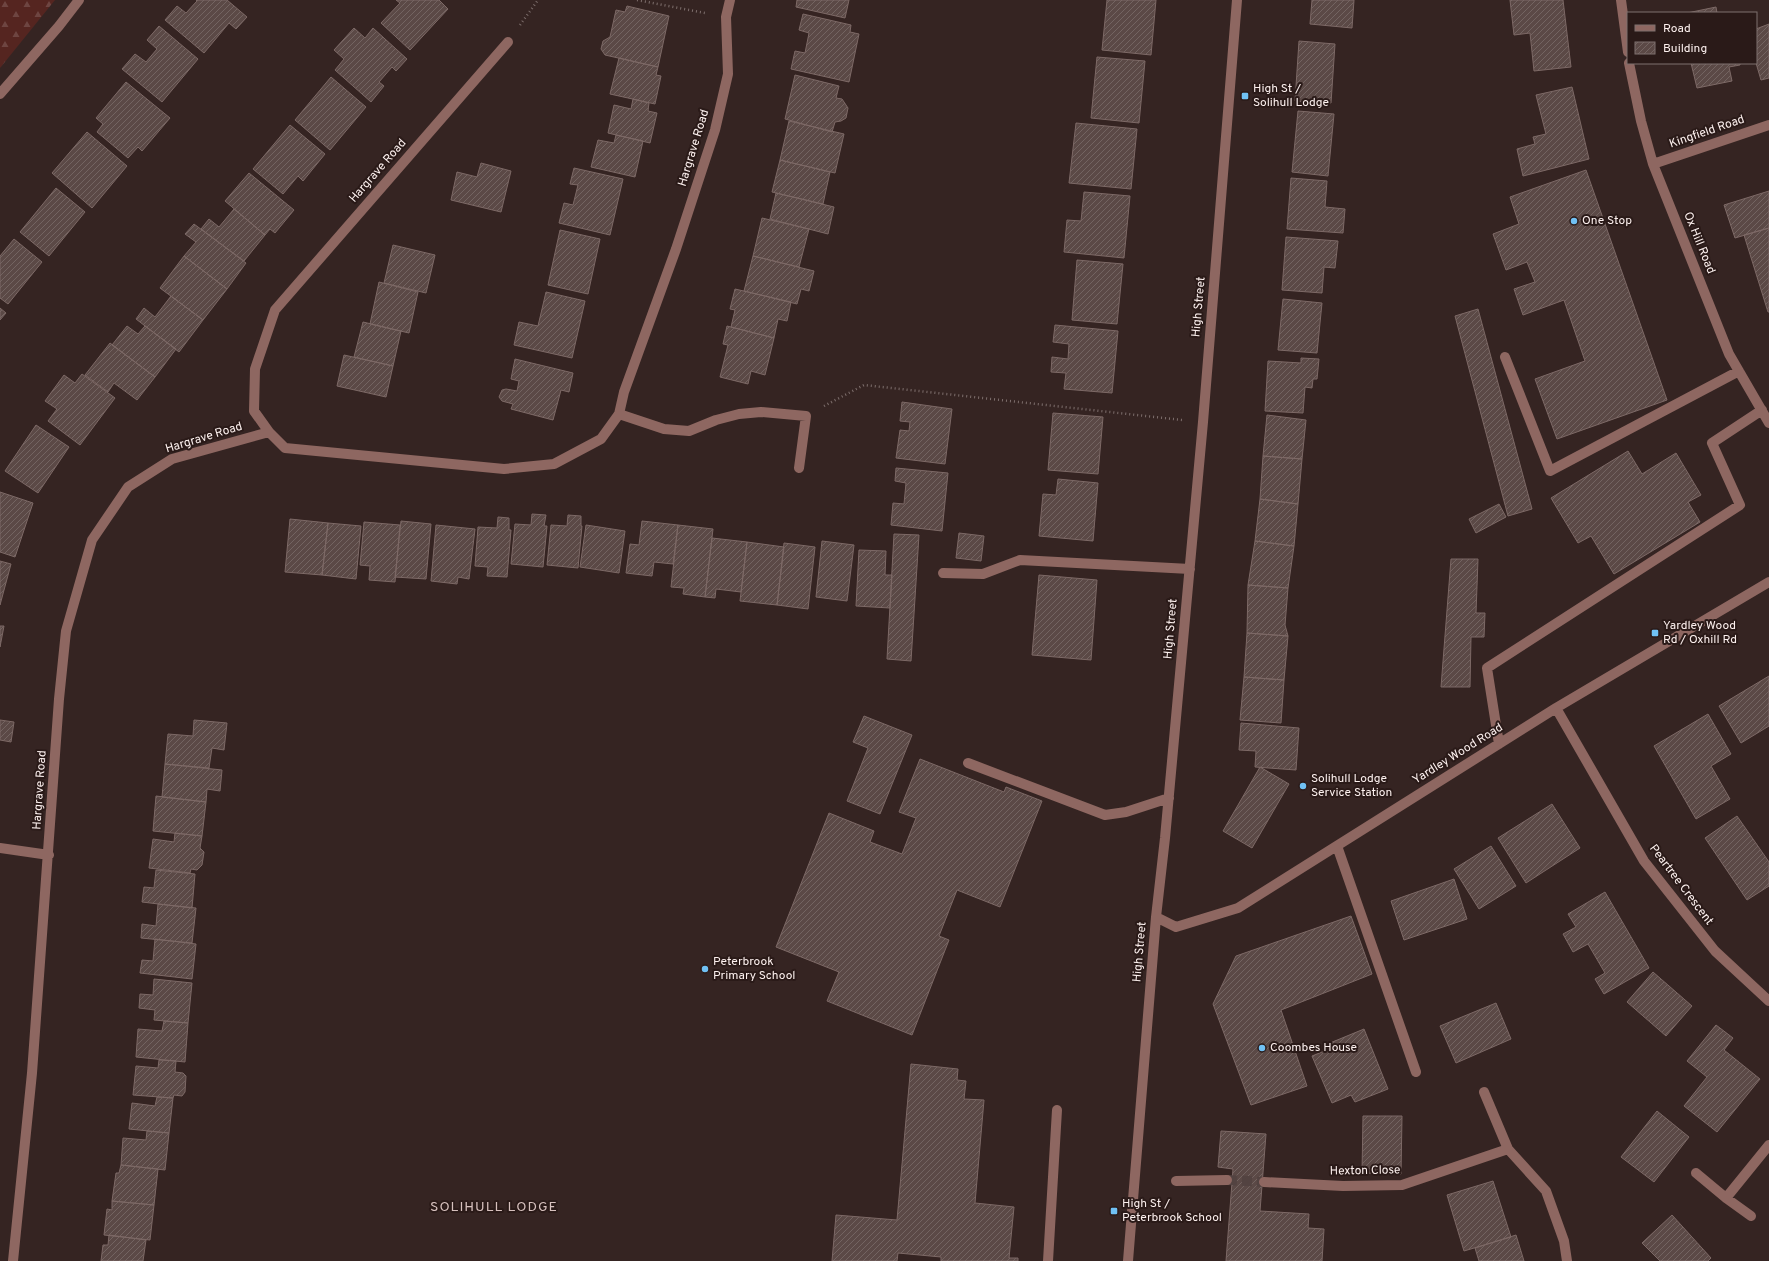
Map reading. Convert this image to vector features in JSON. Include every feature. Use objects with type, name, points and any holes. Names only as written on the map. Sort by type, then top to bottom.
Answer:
[{"type":"street","points":[[0,94],[59,26],[79,0]]},
{"type":"street","name":"Hargrave Road","points":[[508,42],[275,310],[255,369],[254,411],[269,432],[285,448],[504,469],[554,464],[601,439],[619,414],[624,392],[676,248],[715,130],[728,74],[726,17],[730,0]]},
{"type":"street","name":"High Street","points":[[1128,1261],[1156,917],[1169,798],[1203,422],[1236,0]]},
{"type":"street","points":[[1621,0],[1627,45]]},
{"type":"street","name":"Ox Hill Road","points":[[1629,64],[1641,120],[1653,164],[1729,354],[1769,423]]},
{"type":"street","name":"Kingfield Road","points":[[1653,164],[1769,125]]},
{"type":"street","points":[[1505,357],[1550,471],[1738,371]]},
{"type":"street","points":[[1499,744],[1487,668],[1740,505],[1712,443],[1762,410]]},
{"type":"street","points":[[619,414],[664,429],[689,431],[716,420],[739,414],[761,412],[806,416],[799,468]]},
{"type":"street","name":"Hargrave Road","points":[[13,1261],[32,1073],[49,855],[59,699],[66,630],[92,540],[128,487],[172,459],[269,432]]},
{"type":"street","points":[[943,573],[983,574],[1020,560],[1190,569]]},
{"type":"street","name":"Yardley Wood Road","points":[[1156,917],[1176,927],[1238,908],[1556,708],[1769,582]]},
{"type":"street","name":"Peartree Crescent","points":[[1556,708],[1644,861],[1715,951],[1769,1001]]},
{"type":"street","points":[[968,763],[1105,815],[1126,812],[1169,798]]},
{"type":"street","points":[[1337,846],[1416,1072]]},
{"type":"street","points":[[0,848],[49,855]]},
{"type":"street","points":[[1484,1092],[1508,1149],[1546,1191],[1564,1242],[1567,1261]]},
{"type":"street","points":[[1048,1261],[1057,1110]]},
{"type":"street","points":[[1726,1198],[1769,1145]]},
{"type":"street","name":"Hexton Close","points":[[1264,1182],[1343,1186],[1402,1185],[1508,1149]]},
{"type":"street","points":[[1696,1173],[1726,1198],[1751,1216]]},
{"type":"street","points":[[1176,1181],[1227,1180]]},
{"type":"path","points":[[508,42],[538,0]]},
{"type":"path","points":[[637,0],[726,17]]},
{"type":"path","points":[[806,416],[864,385],[1203,422]]},
{"type":"green space","points":[[0,0],[55,0],[0,68]]},
{"type":"building","points":[[196,0],[227,0],[247,17],[236,29],[229,23],[204,53],[165,20],[177,6],[186,13],[197,1]]},
{"type":"building","points":[[396,0],[439,0],[448,9],[410,50],[381,23],[400,3]]},
{"type":"building","points":[[797,0],[849,0],[845,18],[796,7]]},
{"type":"building","points":[[1107,0],[1156,0],[1151,55],[1102,50]]},
{"type":"building","points":[[1312,0],[1354,0],[1352,28],[1310,24]]},
{"type":"building","points":[[1510,0],[1563,0],[1571,67],[1534,71],[1530,33],[1514,35]]},
{"type":"building","points":[[627,6],[669,16],[658,67],[605,55],[601,49],[603,41],[610,37],[616,10],[625,12]]},
{"type":"building","points":[[1716,7],[1717,12],[1692,12]]},
{"type":"building","points":[[803,14],[851,25],[850,32],[859,34],[849,82],[791,69],[795,51],[805,53],[809,33],[799,30]]},
{"type":"building","points":[[1769,24],[1769,78],[1761,80],[1756,64],[1757,29]]},
{"type":"building","points":[[159,26],[198,59],[162,102],[122,69],[135,54],[146,62],[157,49],[147,40]]},
{"type":"building","points":[[354,28],[365,38],[373,28],[407,59],[396,71],[392,67],[379,82],[384,86],[371,102],[335,70],[344,59],[334,50]]},
{"type":"building","points":[[1299,41],[1335,44],[1331,103],[1295,101]]},
{"type":"building","points":[[1097,57],[1145,61],[1139,123],[1091,118]]},
{"type":"building","points":[[619,58],[658,67],[656,75],[661,76],[655,104],[610,94]]},
{"type":"building","points":[[1691,64],[1740,64],[1729,67],[1732,81],[1697,88]]},
{"type":"building","points":[[795,75],[839,86],[836,98],[842,99],[848,108],[846,118],[835,122],[832,132],[785,119]]},
{"type":"building","points":[[331,77],[366,107],[330,150],[295,120]]},
{"type":"building","points":[[126,82],[170,118],[142,151],[138,147],[128,158],[97,132],[103,124],[96,118]]},
{"type":"building","points":[[1572,87],[1589,159],[1523,176],[1517,149],[1535,144],[1533,137],[1546,134],[1536,95]]},
{"type":"building","points":[[633,99],[649,103],[648,111],[657,113],[650,143],[608,133],[614,105],[631,109]]},
{"type":"building","points":[[1298,111],[1334,114],[1328,176],[1292,172]]},
{"type":"building","points":[[789,121],[844,134],[835,173],[780,160]]},
{"type":"building","points":[[1076,123],[1137,129],[1131,189],[1069,183]]},
{"type":"building","points":[[290,125],[325,154],[303,181],[298,176],[283,194],[253,169]]},
{"type":"building","points":[[87,132],[127,166],[92,208],[52,173]]},
{"type":"building","points":[[616,135],[643,141],[635,177],[591,167],[598,140],[614,143]]},
{"type":"building","points":[[780,160],[830,172],[823,204],[772,192]]},
{"type":"building","points":[[481,163],[511,171],[501,212],[451,200],[457,172],[477,177]]},
{"type":"building","points":[[574,168],[623,179],[610,235],[559,223],[564,203],[573,205],[578,185],[570,184]]},
{"type":"building","points":[[1586,170],[1667,400],[1557,439],[1535,379],[1585,361],[1564,300],[1523,315],[1514,289],[1535,282],[1527,262],[1506,270],[1493,234],[1519,224],[1510,197]]},
{"type":"building","points":[[249,173],[294,210],[275,233],[270,229],[265,235],[225,201]]},
{"type":"building","points":[[1291,178],[1327,181],[1325,207],[1345,209],[1343,233],[1287,229]]},
{"type":"building","points":[[56,188],[85,212],[49,256],[20,232]]},
{"type":"building","points":[[1769,191],[1769,228],[1735,238],[1724,205]]},
{"type":"building","points":[[1084,192],[1130,196],[1124,258],[1064,252],[1067,220],[1081,221]]},
{"type":"building","points":[[776,193],[834,207],[828,234],[770,219]]},
{"type":"building","points":[[234,209],[265,235],[244,261],[201,229],[209,219],[219,227]]},
{"type":"building","points":[[762,218],[809,229],[799,267],[753,256]]},
{"type":"building","points":[[194,224],[246,263],[227,289],[184,256],[196,242],[185,234]]},
{"type":"building","points":[[1769,228],[1769,312],[1768,312],[1744,235]]},
{"type":"building","points":[[560,230],[600,239],[588,294],[548,285]]},
{"type":"building","points":[[1286,237],[1338,241],[1335,268],[1324,267],[1322,293],[1282,290]]},
{"type":"building","points":[[14,239],[42,262],[8,304],[0,298],[0,256]]},
{"type":"building","points":[[393,245],[435,255],[426,293],[384,283]]},
{"type":"building","points":[[184,256],[227,289],[203,320],[160,288]]},
{"type":"building","points":[[753,256],[814,271],[809,291],[801,289],[797,304],[744,291]]},
{"type":"building","points":[[1077,260],[1123,264],[1117,324],[1072,320]]},
{"type":"building","points":[[379,282],[418,292],[409,333],[370,324]]},
{"type":"building","points":[[735,289],[791,302],[787,321],[778,319],[774,338],[731,327],[735,310],[730,309]]},
{"type":"building","points":[[546,292],[585,301],[572,358],[514,345],[519,322],[538,326]]},
{"type":"building","points":[[171,296],[203,320],[179,352],[136,319],[144,308],[155,317]]},
{"type":"building","points":[[1283,299],[1322,303],[1317,353],[1278,350]]},
{"type":"building","points":[[0,308],[6,313],[0,320]]},
{"type":"building","points":[[1478,309],[1532,509],[1508,516],[1455,316]]},
{"type":"building","points":[[363,322],[401,331],[393,366],[354,357]]},
{"type":"building","points":[[1055,325],[1118,331],[1112,393],[1064,389],[1066,373],[1051,372],[1052,357],[1068,359],[1069,344],[1053,342]]},
{"type":"building","points":[[127,326],[138,334],[145,326],[176,349],[155,377],[112,345]]},
{"type":"building","points":[[727,326],[774,338],[765,375],[751,371],[748,384],[720,377],[728,345],[723,344]]},
{"type":"building","points":[[110,343],[155,377],[137,400],[114,383],[108,392],[85,375]]},
{"type":"building","points":[[344,355],[393,366],[386,397],[337,386]]},
{"type":"building","points":[[1301,358],[1319,359],[1317,379],[1313,379],[1312,388],[1305,387],[1303,413],[1265,411],[1268,361],[1301,363]]},
{"type":"building","points":[[515,359],[573,373],[569,392],[561,390],[553,420],[511,409],[513,404],[502,401],[499,397],[502,390],[506,389],[517,391],[519,381],[511,379]]},
{"type":"building","points":[[82,374],[115,398],[80,445],[48,421],[57,409],[45,401],[64,375],[75,383]]},
{"type":"building","points":[[902,402],[952,409],[945,464],[896,458],[900,430],[909,431],[910,422],[900,421]]},
{"type":"building","points":[[1053,413],[1103,417],[1098,474],[1048,470]]},
{"type":"building","points":[[1267,415],[1306,420],[1302,459],[1263,456]]},
{"type":"building","points":[[36,425],[69,447],[38,493],[5,471]]},
{"type":"building","points":[[1628,451],[1642,474],[1676,453],[1701,495],[1688,502],[1700,522],[1614,574],[1591,536],[1578,543],[1551,498]]},
{"type":"building","points":[[1263,456],[1302,459],[1298,504],[1260,499]]},
{"type":"building","points":[[896,468],[948,473],[942,531],[891,525],[893,503],[904,504],[906,483],[895,481]]},
{"type":"building","points":[[1058,479],[1098,483],[1093,541],[1039,536],[1043,494],[1056,495]]},
{"type":"building","points":[[0,492],[33,503],[15,557],[0,552]]},
{"type":"building","points":[[1260,499],[1298,504],[1294,546],[1255,541]]},
{"type":"building","points":[[1499,504],[1506,517],[1476,533],[1469,519]]},
{"type":"building","points":[[532,514],[546,515],[544,526],[547,526],[543,567],[511,564],[515,524],[531,525]]},
{"type":"building","points":[[568,515],[581,516],[582,526],[578,568],[547,565],[551,525],[567,526]]},
{"type":"building","points":[[498,517],[509,518],[509,530],[511,530],[507,577],[487,576],[488,567],[475,566],[478,527],[497,528]]},
{"type":"building","points":[[290,519],[328,523],[322,575],[285,572]]},
{"type":"building","points":[[401,521],[431,524],[426,579],[395,577]]},
{"type":"building","points":[[642,521],[678,525],[673,564],[654,562],[652,576],[626,573],[630,544],[639,545]]},
{"type":"building","points":[[364,522],[400,525],[395,582],[369,580],[370,566],[360,565]]},
{"type":"building","points":[[328,523],[361,526],[356,579],[322,575]]},
{"type":"building","points":[[436,525],[475,529],[469,579],[458,577],[457,584],[431,581]]},
{"type":"building","points":[[586,525],[625,531],[619,573],[580,567]]},
{"type":"building","points":[[678,525],[713,529],[705,597],[683,594],[684,588],[671,587]]},
{"type":"building","points":[[959,533],[984,536],[981,561],[956,558]]},
{"type":"building","points":[[894,534],[919,535],[911,661],[887,659]]},
{"type":"building","points":[[712,538],[747,542],[741,592],[716,589],[715,598],[705,597]]},
{"type":"building","points":[[822,541],[854,545],[847,601],[816,597]]},
{"type":"building","points":[[1255,541],[1294,546],[1288,588],[1248,585]]},
{"type":"building","points":[[747,542],[784,547],[777,605],[740,601]]},
{"type":"building","points":[[784,543],[815,547],[808,609],[777,605]]},
{"type":"building","points":[[859,550],[886,551],[885,575],[892,575],[890,608],[856,606]]},
{"type":"building","points":[[1451,559],[1478,559],[1476,613],[1485,613],[1484,637],[1471,637],[1470,687],[1441,687]]},
{"type":"building","points":[[0,561],[11,564],[0,605]]},
{"type":"building","points":[[1039,575],[1097,580],[1091,660],[1032,655]]},
{"type":"building","points":[[1248,585],[1288,588],[1285,625],[1288,636],[1247,633]]},
{"type":"building","points":[[0,626],[4,626],[0,647]]},
{"type":"building","points":[[1247,633],[1288,636],[1284,680],[1244,677]]},
{"type":"building","points":[[1769,676],[1769,726],[1741,743],[1719,706]]},
{"type":"building","points":[[1244,677],[1284,680],[1281,723],[1240,720]]},
{"type":"building","points":[[1708,714],[1731,754],[1711,766],[1730,799],[1696,819],[1654,746]]},
{"type":"building","points":[[864,716],[912,735],[880,814],[847,801],[868,748],[853,742]]},
{"type":"building","points":[[0,720],[14,722],[11,742],[0,740]]},
{"type":"building","points":[[194,720],[227,723],[224,750],[212,748],[209,768],[165,764],[168,734],[193,736]]},
{"type":"building","points":[[1241,723],[1299,728],[1296,770],[1255,767],[1256,751],[1239,750]]},
{"type":"building","points":[[920,759],[1004,792],[1006,787],[1042,801],[1000,907],[957,890],[939,936],[949,940],[912,1035],[827,1001],[839,972],[776,947],[829,813],[874,831],[870,842],[902,854],[916,818],[899,812]]},
{"type":"building","points":[[165,764],[222,770],[220,791],[207,789],[206,802],[162,797]]},
{"type":"building","points":[[1260,767],[1289,784],[1252,848],[1223,831]]},
{"type":"building","points":[[156,796],[206,802],[202,836],[153,831]]},
{"type":"building","points":[[1552,804],[1580,848],[1526,883],[1498,838]]},
{"type":"building","points":[[1737,816],[1769,862],[1769,886],[1747,900],[1705,838]]},
{"type":"building","points":[[175,833],[202,836],[200,848],[204,852],[202,865],[197,870],[191,869],[190,873],[149,868],[153,839],[174,842]]},
{"type":"building","points":[[1491,846],[1516,886],[1479,909],[1454,869]]},
{"type":"building","points":[[156,870],[195,874],[192,908],[142,902],[144,887],[154,888]]},
{"type":"building","points":[[1454,879],[1467,919],[1404,940],[1391,901]]},
{"type":"building","points":[[1605,892],[1649,968],[1604,994],[1595,979],[1605,973],[1588,944],[1573,952],[1563,934],[1576,927],[1568,914]]},
{"type":"building","points":[[158,904],[196,908],[192,943],[141,938],[142,924],[156,926]]},
{"type":"building","name":"Coombes House","points":[[1351,916],[1372,974],[1281,1010],[1307,1086],[1251,1105],[1213,1004],[1236,956]]},
{"type":"building","points":[[155,939],[196,944],[192,979],[140,973],[142,960],[153,961]]},
{"type":"building","points":[[1653,972],[1692,1006],[1666,1036],[1627,1002]]},
{"type":"building","points":[[154,979],[192,983],[188,1023],[154,1020],[155,1010],[139,1008],[140,994],[153,995]]},
{"type":"building","points":[[1496,1003],[1511,1039],[1456,1063],[1440,1026]]},
{"type":"building","points":[[164,1021],[188,1023],[185,1062],[136,1057],[138,1029],[162,1031]]},
{"type":"building","points":[[1716,1025],[1733,1038],[1724,1050],[1760,1079],[1717,1132],[1684,1106],[1707,1077],[1687,1061]]},
{"type":"building","points":[[1364,1029],[1388,1089],[1355,1102],[1351,1095],[1332,1103],[1312,1056],[1332,1048],[1330,1043]]},
{"type":"building","points":[[159,1060],[176,1061],[175,1072],[183,1073],[186,1076],[185,1092],[182,1096],[174,1095],[173,1098],[133,1095],[136,1066],[158,1068]]},
{"type":"building","points":[[911,1064],[958,1069],[957,1080],[966,1081],[964,1099],[984,1100],[975,1203],[1014,1207],[1009,1258],[1018,1258],[1018,1261],[941,1261],[941,1257],[898,1253],[897,1261],[832,1261],[836,1215],[897,1220]]},
{"type":"building","points":[[157,1097],[173,1098],[169,1133],[129,1129],[132,1103],[155,1106]]},
{"type":"building","points":[[1657,1111],[1689,1137],[1654,1182],[1621,1157]]},
{"type":"building","points":[[1363,1116],[1402,1116],[1401,1174],[1362,1173]]},
{"type":"building","points":[[147,1131],[169,1133],[165,1170],[121,1165],[123,1138],[146,1140]]},
{"type":"building","points":[[1221,1131],[1266,1134],[1260,1211],[1309,1214],[1308,1228],[1324,1229],[1322,1261],[1226,1261],[1233,1169],[1218,1167]]},
{"type":"building","points":[[121,1165],[158,1169],[154,1205],[112,1201],[116,1173],[119,1173]]},
{"type":"building","points":[[1493,1181],[1511,1237],[1464,1251],[1447,1195]]},
{"type":"building","points":[[112,1201],[154,1205],[150,1240],[104,1235],[107,1209],[112,1210]]},
{"type":"building","points":[[1672,1215],[1711,1258],[1708,1261],[1660,1261],[1642,1243]]},
{"type":"building","points":[[109,1235],[146,1240],[143,1261],[101,1261],[103,1245],[108,1245]]},
{"type":"building","points":[[1516,1235],[1524,1261],[1479,1261],[1475,1248]]},
{"type":"tunnel","points":[[1227,1180],[1264,1182]]},
{"type":"place","name":"High St / Solihull Lodge","points":[[1245,96]]},
{"type":"place","name":"One Stop","points":[[1574,221]]},
{"type":"place","name":"Yardley Wood Rd / Oxhill Rd","points":[[1655,633]]},
{"type":"place","name":"Solihull Lodge Service Station","points":[[1303,786]]},
{"type":"place","name":"Peterbrook Primary School","points":[[705,969]]},
{"type":"place","name":"Coombes House","points":[[1262,1048]]},
{"type":"place","name":"High St / Peterbrook School","points":[[1114,1211]]},
{"type":"district","name":"SOLIHULL LODGE","points":[[494,1207]]}]
